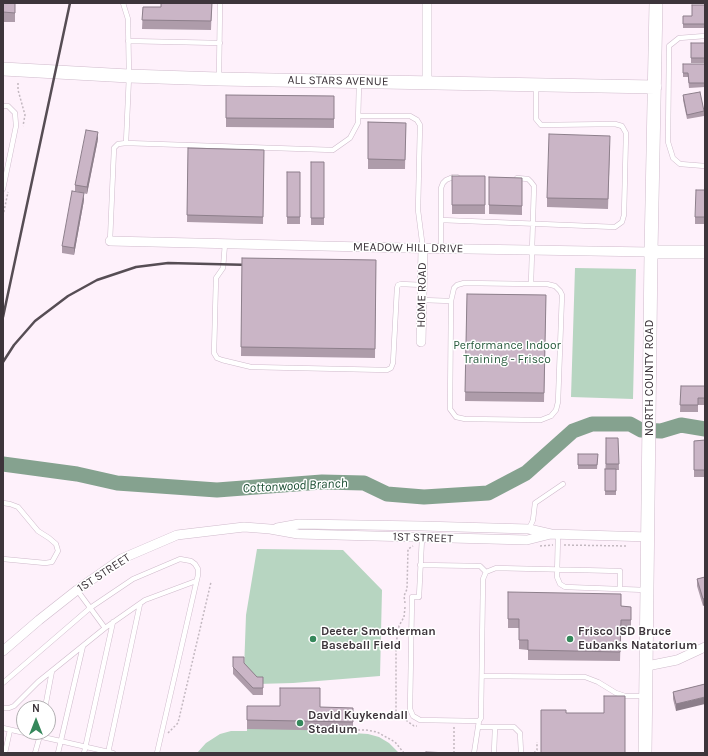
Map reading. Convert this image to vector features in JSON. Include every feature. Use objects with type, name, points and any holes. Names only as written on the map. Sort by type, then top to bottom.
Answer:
[{"type":"street","points":[[427,3],[427,83]]},
{"type":"street","name":"NORTH COUNTY ROAD","points":[[645,753],[649,537],[651,252],[656,3]]},
{"type":"street","name":"ALL STARS AVENUE","points":[[3,69],[20,71],[219,79],[655,87]]},
{"type":"street","name":"ALL STARS AVENUE","points":[[3,73],[20,71]]},
{"type":"street","name":"MEADOW HILL DRIVE","points":[[110,241],[441,249],[705,252]]},
{"type":"street","name":"HOME ROAD","points":[[421,342],[423,248]]},
{"type":"street","name":"1ST STREET","points":[[270,529],[299,524],[422,526],[529,529],[555,535]]},
{"type":"street","points":[[422,526],[422,542]]},
{"type":"street","name":"1ST STREET","points":[[3,651],[77,590],[121,559],[177,535],[244,527],[270,529],[298,534],[422,542],[527,540],[555,535],[649,537]]},
{"type":"street","points":[[647,666],[677,660],[705,647]]},
{"type":"lane","points":[[123,3],[128,19],[129,76],[126,143]]},
{"type":"lane","points":[[219,79],[220,3]]},
{"type":"lane","points":[[705,36],[678,38],[670,46],[668,142],[672,158],[680,164],[705,166]]},
{"type":"lane","points":[[128,41],[220,43]]},
{"type":"lane","points":[[110,241],[114,148],[118,144],[126,143],[333,150],[350,138],[358,122],[359,81]]},
{"type":"lane","points":[[441,220],[615,227],[622,222],[624,215],[626,133],[622,126],[615,124],[541,125],[536,119],[536,85]]},
{"type":"lane","points":[[3,106],[8,106],[15,113],[16,126],[3,189]]},
{"type":"lane","points":[[359,116],[410,116],[417,120],[420,125],[418,210],[423,248]]},
{"type":"lane","points":[[3,154],[10,154]]},
{"type":"lane","points":[[441,249],[441,188],[443,183],[453,177],[460,177]]},
{"type":"lane","points":[[514,178],[528,179],[534,186],[531,284]]},
{"type":"lane","points":[[225,244],[223,268],[216,278],[214,353],[217,358],[222,360],[251,367],[386,370],[391,368],[393,363],[398,285],[422,285]]},
{"type":"lane","points":[[464,283],[531,284],[547,284],[555,286],[562,295],[558,402],[556,410],[546,419],[465,419],[456,417],[452,414],[450,409],[451,301],[454,288],[457,285],[464,283]]},
{"type":"lane","points":[[422,300],[451,301]]},
{"type":"lane","points":[[529,529],[533,520],[535,502],[563,484]]},
{"type":"lane","points":[[3,503],[10,504],[18,508],[38,531],[56,544],[58,551],[52,562],[45,563],[3,559]]},
{"type":"lane","points":[[555,535],[558,545],[558,581],[565,587],[648,590]]},
{"type":"lane","points":[[422,542],[419,597],[412,597],[411,713],[416,719],[420,720],[480,721]]},
{"type":"lane","points":[[3,683],[90,608],[133,579],[180,560],[191,561],[198,569],[196,581],[158,753]]},
{"type":"lane","points":[[420,565],[480,566],[486,572]]},
{"type":"lane","points":[[474,753],[481,718],[483,579],[486,572],[496,568],[620,571],[620,589]]},
{"type":"lane","points":[[3,708],[14,706],[38,682],[82,646],[145,600],[196,581]]},
{"type":"lane","points":[[77,590],[105,628]]},
{"type":"lane","points":[[56,739],[110,753],[140,604]]},
{"type":"lane","points":[[84,753],[113,622]]},
{"type":"lane","points":[[58,753],[82,646]]},
{"type":"lane","points":[[47,700],[52,671]]},
{"type":"lane","points":[[482,676],[585,677],[625,696],[646,696]]},
{"type":"lane","points":[[494,753],[495,726]]},
{"type":"lane","points":[[479,727],[514,727],[520,733],[521,753]]},
{"type":"lane","points":[[3,728],[16,731]]},
{"type":"lane","points":[[5,753],[10,730]]},
{"type":"lane","points":[[35,753],[38,740]]},
{"type":"path","points":[[422,542],[408,549],[407,589],[404,596],[404,617],[399,626],[396,644],[396,713],[414,726],[422,726]]},
{"type":"path","points":[[534,546],[632,546]]},
{"type":"path","points":[[167,739],[169,732],[178,723],[211,582]]},
{"type":"path","points":[[454,726],[454,753]]},
{"type":"path","points":[[354,730],[377,732],[395,742],[404,753],[419,753]]},
{"type":"path","points":[[534,753],[537,742]]},
{"type":"green space","points":[[575,268],[636,269],[633,399],[571,397]]},
{"type":"green space","name":"Deeter Smotherman Baseball Field","points":[[257,549],[343,550],[382,590],[380,676],[293,683],[257,684],[244,670],[246,615]]},
{"type":"green space","name":"David Kuykendall Stadium","points":[[280,697],[320,697],[320,716],[353,717],[353,733],[368,734],[379,737],[389,743],[399,753],[197,753],[206,743],[220,734],[231,731],[247,731],[247,715],[280,715]]},
{"type":"building","points":[[3,3],[15,3],[15,13],[3,12]]},
{"type":"building","points":[[161,3],[212,3],[211,21],[142,20],[143,7],[161,7]]},
{"type":"building","points":[[692,5],[705,5],[705,24],[683,24],[683,16],[692,16]]},
{"type":"building","points":[[691,43],[705,43],[705,58],[691,58]]},
{"type":"building","points":[[683,64],[705,64],[705,83],[689,83],[688,73],[683,73]]},
{"type":"building","points":[[700,92],[704,111],[687,115],[683,95]]},
{"type":"building","points":[[226,95],[334,96],[334,119],[226,118]]},
{"type":"building","points":[[368,122],[406,123],[405,160],[368,159]]},
{"type":"building","points":[[86,130],[98,132],[87,187],[75,185]]},
{"type":"building","points":[[549,134],[610,136],[608,199],[547,198]]},
{"type":"building","points":[[188,148],[264,150],[263,217],[187,215]]},
{"type":"building","points":[[311,162],[324,162],[324,218],[311,218]]},
{"type":"building","points":[[287,172],[300,172],[300,217],[287,217]]},
{"type":"building","points":[[452,176],[485,176],[485,205],[452,205]]},
{"type":"building","points":[[489,177],[522,178],[522,206],[489,205]]},
{"type":"building","points":[[696,190],[705,190],[705,217],[695,217]]},
{"type":"building","points":[[72,191],[84,193],[74,248],[62,246]]},
{"type":"building","points":[[242,258],[376,260],[375,349],[241,347]]},
{"type":"building","name":"Performance Indoor Training - Frisco","points":[[467,294],[546,295],[544,393],[465,392]]},
{"type":"building","points":[[681,386],[705,386],[705,398],[698,398],[698,405],[680,405]]},
{"type":"building","points":[[606,438],[618,438],[619,464],[606,464]]},
{"type":"building","points":[[705,440],[705,470],[694,470],[694,441]]},
{"type":"building","points":[[578,454],[598,454],[597,465],[578,465]]},
{"type":"building","points":[[605,469],[616,469],[616,491],[605,491]]},
{"type":"building","points":[[705,577],[705,598],[703,599],[697,579]]},
{"type":"building","name":"Frisco ISD Bruce Eubanks Natatorium","points":[[508,592],[621,594],[621,606],[631,607],[631,620],[621,620],[620,652],[528,650],[528,640],[519,640],[519,619],[508,619]]},
{"type":"building","points":[[233,657],[244,657],[244,663],[257,677],[263,677],[263,688],[253,688],[233,667]]},
{"type":"building","points":[[705,684],[705,697],[676,704],[673,692]]},
{"type":"building","points":[[280,688],[320,688],[320,707],[353,708],[353,722],[247,720],[247,706],[280,706]]},
{"type":"building","points":[[604,696],[625,696],[625,753],[541,753],[541,710],[566,710],[566,713],[604,713]]},
{"type":"building","points":[[426,752],[450,753],[426,753]]},
{"type":"waterway","name":"Cottonwood Branch","points":[[3,464],[77,474],[117,483],[217,490],[322,482],[364,483],[387,494],[424,497],[488,493],[526,473],[573,431],[592,424],[630,424],[641,430],[661,431],[681,425],[705,429]]},
{"type":"railway","points":[[3,317],[70,3]]},
{"type":"railway","points":[[3,362],[14,345],[35,321],[68,296],[97,280],[136,267],[168,263],[252,265]]},
{"type":"place","name":"Deeter Smotherman Baseball Field","points":[[313,639]]},
{"type":"place","name":"Frisco ISD Bruce Eubanks Natatorium","points":[[570,639]]},
{"type":"place","name":"David Kuykendall Stadium","points":[[300,723]]}]
